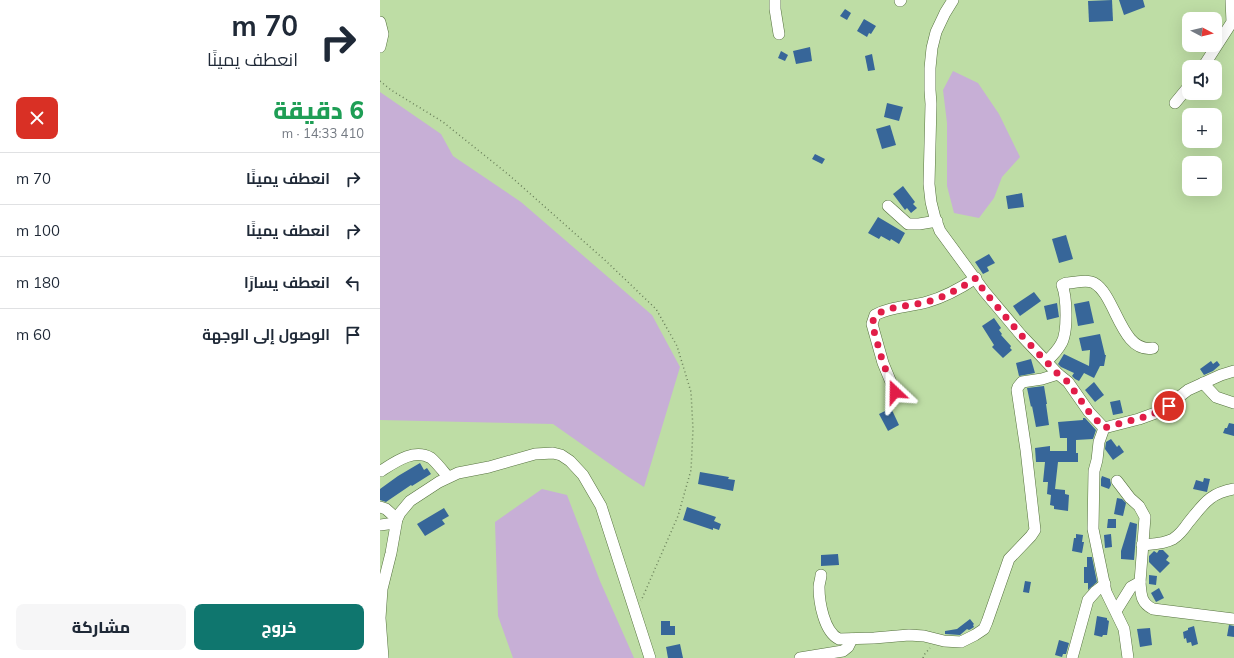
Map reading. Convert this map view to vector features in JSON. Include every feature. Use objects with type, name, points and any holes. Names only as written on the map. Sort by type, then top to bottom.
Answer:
[{"type":"street","points":[[775,0],[779,34]]},
{"type":"street","points":[[953,0],[936,32],[932,48],[930,68],[931,104],[929,184],[931,202],[940,231],[976,278],[984,291],[1021,335],[1058,374],[1068,382],[1089,412],[1104,428]]},
{"type":"street","points":[[1208,60],[1232,22],[1231,0]]},
{"type":"street","points":[[380,22],[383,34],[380,47]]},
{"type":"street","points":[[1175,103],[1182,94]]},
{"type":"street","points":[[888,206],[908,224],[937,221]]},
{"type":"street","points":[[895,392],[883,363],[872,324],[875,315],[883,310],[927,302],[958,290],[976,278]]},
{"type":"street","points":[[1047,361],[1062,343],[1065,333],[1067,307],[1065,292],[1062,285],[1066,283],[1092,282],[1098,286],[1129,337],[1139,346],[1153,348]]},
{"type":"street","points":[[1104,428],[1139,419],[1161,411],[1188,390],[1221,375],[1234,371]]},
{"type":"street","points":[[821,575],[819,587],[822,610],[828,627],[835,637],[839,639],[909,635],[924,636],[942,641],[961,642],[976,635],[984,628],[991,614],[1009,559],[1034,533],[1035,524],[1017,390],[1022,382],[1042,379],[1058,374]]},
{"type":"street","points":[[1203,383],[1216,397],[1234,403]]},
{"type":"street","points":[[1104,428],[1099,442],[1094,471],[1092,513],[1093,529],[1109,600],[1124,629],[1128,658]]},
{"type":"street","points":[[383,658],[380,618],[381,590],[391,553],[396,521],[400,513],[410,501],[448,477],[458,473],[489,467],[535,454],[553,453],[561,455],[570,461],[583,475],[601,506],[650,658]]},
{"type":"street","points":[[381,471],[399,460],[418,454],[431,458],[448,477]]},
{"type":"street","points":[[1117,481],[1130,498],[1139,506],[1145,517],[1140,582],[1142,598],[1147,606],[1153,609],[1234,619]]},
{"type":"street","points":[[1142,545],[1165,542],[1174,538],[1183,530],[1205,501],[1221,491],[1234,489]]},
{"type":"street","points":[[380,507],[386,509],[396,521]]},
{"type":"street","points":[[380,525],[396,521]]},
{"type":"street","points":[[1116,611],[1131,587],[1140,582]]},
{"type":"street","points":[[1072,658],[1088,600],[1105,584]]},
{"type":"street","points":[[800,658],[843,651],[848,647],[852,639]]},
{"type":"path","points":[[380,81],[391,90],[443,122],[509,175],[602,257],[656,309],[677,346],[691,392],[693,429],[691,470],[678,516],[643,599],[635,609]]},
{"type":"path","points":[[923,658],[931,647],[942,641]]},
{"type":"shaded area","points":[[953,71],[978,83],[999,114],[1020,157],[1002,177],[994,198],[979,218],[954,213],[947,186],[947,123],[943,90]]},
{"type":"shaded area","points":[[380,92],[441,134],[453,156],[521,202],[652,315],[680,367],[644,487],[553,424],[380,420]]},
{"type":"shaded area","points":[[542,489],[567,495],[600,581],[634,658],[513,658],[498,616],[495,522]]},
{"type":"building","points":[[1112,0],[1113,21],[1089,22],[1088,1]]},
{"type":"building","points":[[1119,0],[1143,0],[1145,7],[1124,15]]},
{"type":"building","points":[[845,9],[851,13],[847,20],[840,16]]},
{"type":"building","points":[[864,19],[876,26],[867,37],[857,31]]},
{"type":"building","points":[[810,47],[812,61],[796,64],[793,51]]},
{"type":"building","points":[[781,51],[788,55],[785,61],[778,58]]},
{"type":"building","points":[[872,54],[875,70],[868,71],[865,56]]},
{"type":"building","points":[[887,103],[903,107],[899,121],[884,117]]},
{"type":"building","points":[[890,125],[896,145],[882,149],[876,129]]},
{"type":"building","points":[[815,154],[825,159],[822,164],[812,159]]},
{"type":"building","points":[[903,186],[915,202],[913,204],[917,208],[911,213],[907,208],[905,210],[893,194]]},
{"type":"building","points":[[1022,193],[1024,207],[1008,209],[1006,196]]},
{"type":"building","points":[[878,217],[905,233],[899,244],[891,239],[890,241],[881,236],[879,239],[868,233]]},
{"type":"building","points":[[1066,235],[1073,259],[1059,263],[1052,239]]},
{"type":"building","points":[[989,254],[995,263],[987,267],[989,271],[983,274],[975,262]]},
{"type":"building","points":[[1034,292],[1041,301],[1020,316],[1013,306]]},
{"type":"building","points":[[1089,301],[1094,323],[1078,326],[1074,304]]},
{"type":"building","points":[[1057,303],[1059,317],[1047,320],[1044,306]]},
{"type":"building","points":[[994,318],[1001,328],[999,330],[1002,334],[1001,335],[1011,346],[1010,348],[1012,350],[1003,358],[992,347],[994,345],[982,326]]},
{"type":"building","points":[[1100,334],[1106,355],[1104,366],[1100,366],[1094,378],[1084,373],[1079,381],[1072,376],[1074,373],[1058,364],[1064,354],[1089,366],[1090,350],[1082,351],[1079,338]]},
{"type":"building","points":[[1031,359],[1035,373],[1019,376],[1016,363]]},
{"type":"building","points":[[1211,361],[1213,364],[1217,361],[1220,365],[1213,371],[1204,375],[1200,369]]},
{"type":"building","points":[[1094,382],[1104,395],[1095,402],[1085,390]]},
{"type":"building","points":[[1044,386],[1049,425],[1036,427],[1027,388]]},
{"type":"building","points":[[1120,400],[1123,413],[1113,415],[1110,402]]},
{"type":"building","points":[[891,408],[899,425],[888,431],[879,414]]},
{"type":"building","points":[[1083,418],[1085,418],[1096,430],[1093,439],[1076,440],[1078,462],[1058,462],[1055,489],[1065,490],[1065,494],[1069,495],[1068,511],[1054,509],[1054,506],[1050,505],[1051,495],[1047,494],[1048,482],[1043,482],[1045,462],[1036,462],[1035,448],[1050,446],[1050,451],[1067,451],[1067,438],[1060,438],[1058,422],[1083,420]]},
{"type":"building","points":[[1229,423],[1234,424],[1234,436],[1223,433]]},
{"type":"building","points":[[1111,439],[1117,447],[1119,445],[1124,452],[1113,460],[1105,449],[1106,442]]},
{"type":"building","points":[[420,463],[424,470],[427,468],[431,474],[412,486],[411,485],[386,502],[380,500],[380,489]]},
{"type":"building","points":[[700,472],[729,477],[728,479],[735,480],[733,491],[698,484]]},
{"type":"building","points":[[1102,476],[1110,479],[1111,485],[1109,489],[1101,486]]},
{"type":"building","points":[[1204,478],[1210,479],[1207,492],[1193,489],[1196,480],[1203,482]]},
{"type":"building","points":[[1117,498],[1122,499],[1126,503],[1123,516],[1114,514]]},
{"type":"building","points":[[687,507],[716,517],[714,521],[721,524],[719,530],[713,528],[713,530],[683,520]]},
{"type":"building","points":[[444,508],[449,516],[442,520],[445,524],[425,536],[417,524]]},
{"type":"building","points":[[1108,519],[1116,519],[1116,528],[1107,528]]},
{"type":"building","points":[[1130,522],[1137,524],[1134,560],[1121,559],[1121,551]]},
{"type":"building","points":[[1076,534],[1083,535],[1082,542],[1084,542],[1082,553],[1072,551]]},
{"type":"building","points":[[1111,534],[1112,547],[1105,548],[1104,535]]},
{"type":"building","points":[[1159,550],[1163,550],[1169,556],[1166,560],[1170,563],[1160,573],[1149,562],[1149,556],[1154,551],[1157,553]]},
{"type":"building","points":[[838,554],[839,565],[821,566],[821,555]]},
{"type":"building","points":[[1087,557],[1092,557],[1097,582],[1088,590],[1088,583],[1084,583],[1084,567],[1087,567]]},
{"type":"building","points":[[1149,575],[1157,576],[1156,585],[1149,584]]},
{"type":"building","points":[[1025,581],[1031,582],[1029,593],[1023,592]]},
{"type":"building","points":[[1159,588],[1164,598],[1156,602],[1151,593]]},
{"type":"building","points":[[1097,616],[1107,618],[1109,621],[1107,635],[1103,635],[1102,637],[1094,635]]},
{"type":"building","points":[[970,619],[974,624],[974,627],[971,629],[967,629],[960,635],[945,634],[945,631],[957,629]]},
{"type":"building","points":[[661,621],[670,621],[670,626],[675,626],[675,635],[661,635]]},
{"type":"building","points":[[1229,625],[1234,626],[1234,637],[1227,636]]},
{"type":"building","points":[[1194,626],[1198,644],[1192,646],[1191,642],[1187,643],[1186,638],[1184,639],[1183,632]]},
{"type":"building","points":[[1150,628],[1152,645],[1140,647],[1137,629]]},
{"type":"building","points":[[1059,640],[1069,643],[1066,654],[1063,654],[1062,657],[1055,655]]},
{"type":"building","points":[[680,644],[683,658],[668,658],[666,647]]},
{"type":"route","points":[[895,392],[883,363],[872,324],[875,315],[883,310],[927,302],[958,290],[976,278],[984,291],[1021,335],[1058,374],[1068,382],[1089,412],[1104,428],[1139,419],[1161,411],[1169,406]]}]
